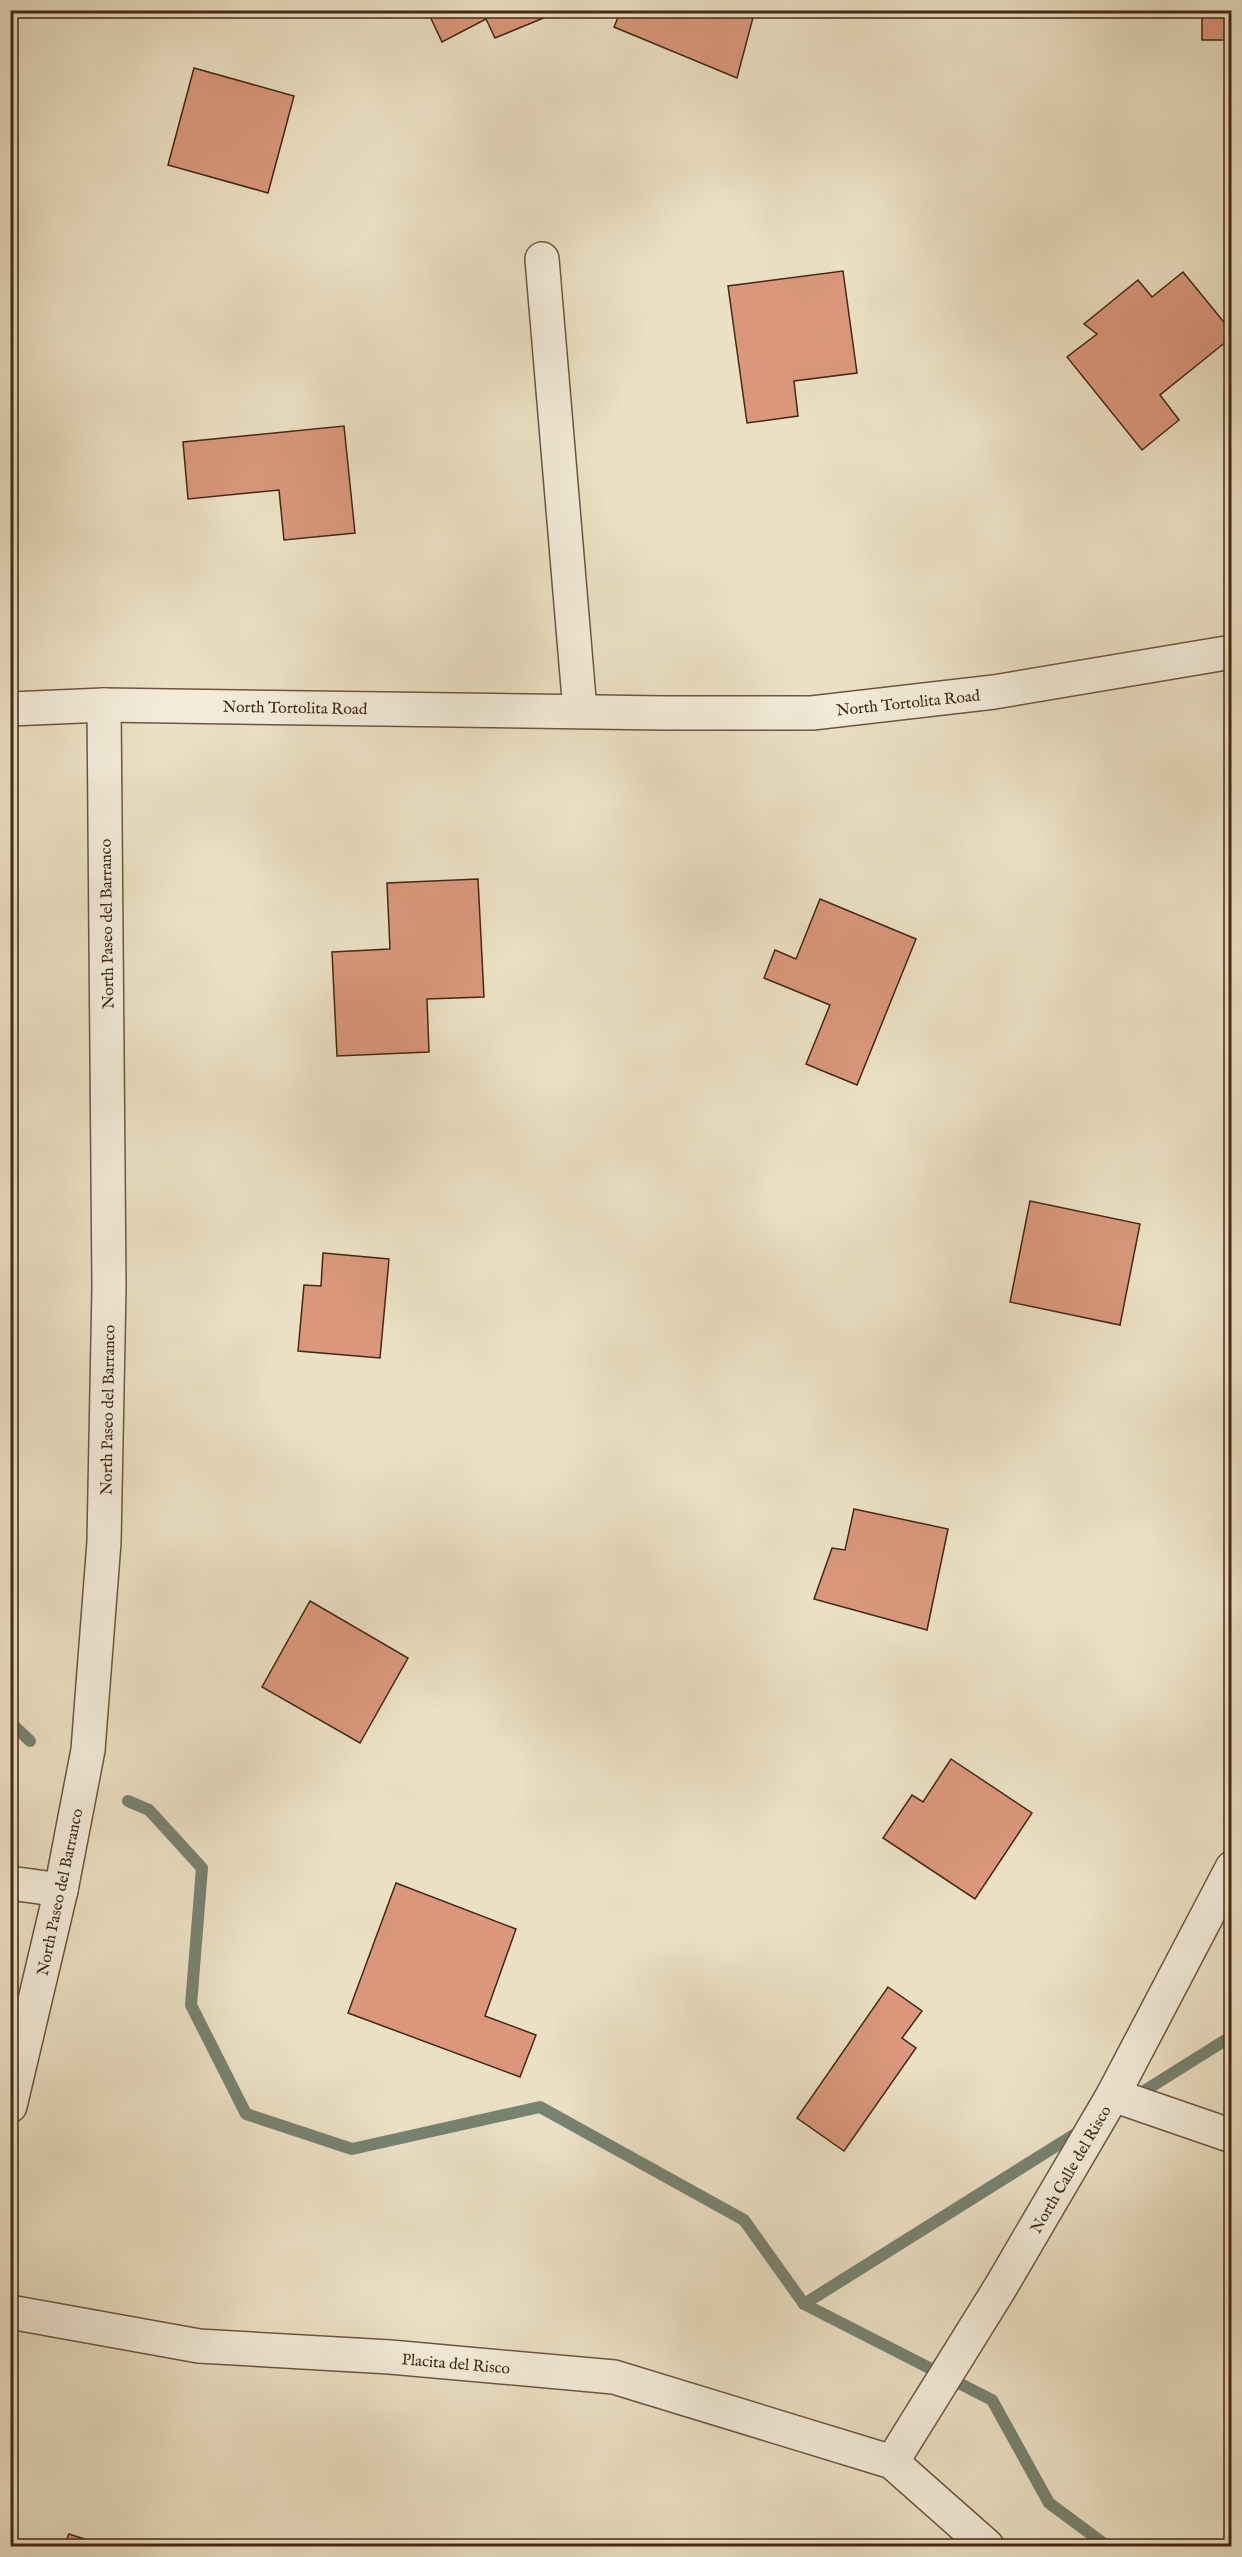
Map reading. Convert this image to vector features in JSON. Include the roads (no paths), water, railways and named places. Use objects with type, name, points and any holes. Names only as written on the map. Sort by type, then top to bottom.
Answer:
[{"type":"street","points":[[542,259],[580,711]]},
{"type":"street","name":"North Tortolita Road","points":[[10,709],[104,705],[812,713],[994,692],[1232,652]]},
{"type":"street","name":"North Paseo del Barranco","points":[[10,2106],[61,1890],[88,1750],[104,1542],[110,1287],[104,705]]},
{"type":"street","name":"North Calle del Risco","points":[[892,2462],[1000,2288],[1113,2095],[1232,1868]]},
{"type":"street","points":[[10,1883],[61,1890]]},
{"type":"street","points":[[1113,2095],[1232,2136]]},
{"type":"street","name":"Placita del Risco","points":[[10,2312],[199,2346],[390,2357],[614,2377],[892,2462]]},
{"type":"street","points":[[892,2462],[987,2547]]},
{"type":"waterway","points":[[10,1722],[30,1741]]},
{"type":"waterway","points":[[128,1801],[149,1810],[202,1868],[191,2005],[246,2114],[352,2149],[540,2107],[744,2220],[804,2304],[992,2400],[1049,2503],[1107,2546]]},
{"type":"waterway","points":[[1133,2098],[1232,2036]]},
{"type":"waterway","points":[[804,2304],[1080,2131]]}]
